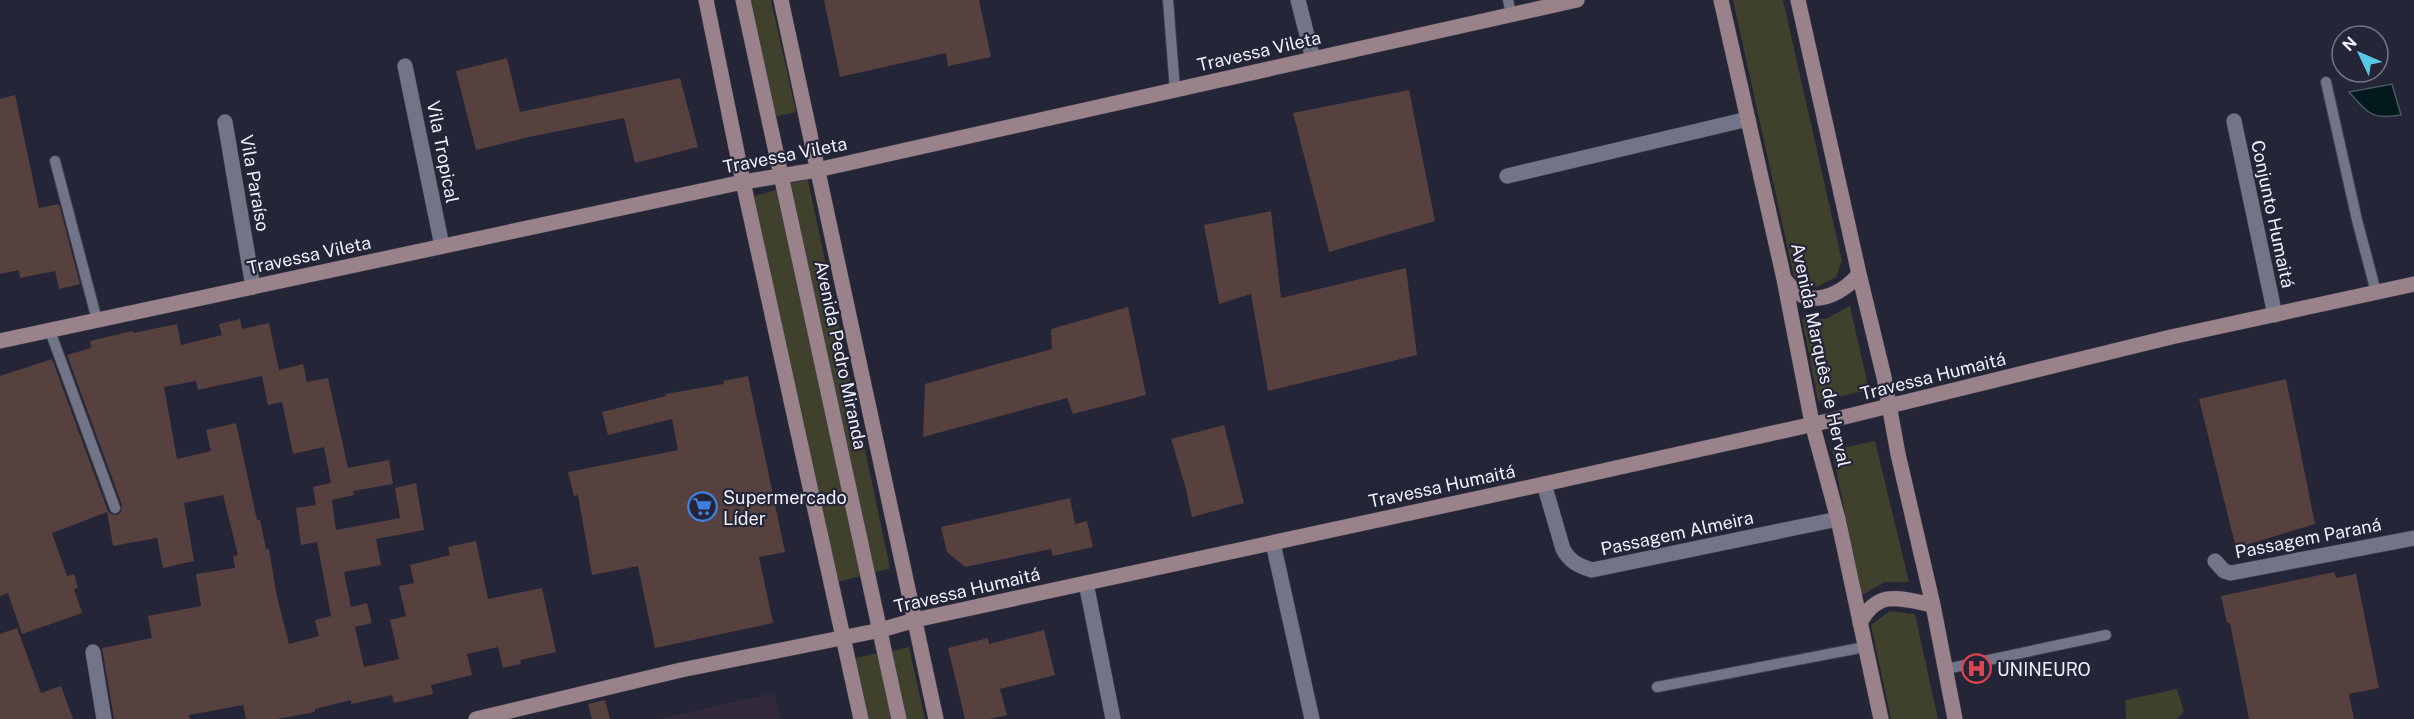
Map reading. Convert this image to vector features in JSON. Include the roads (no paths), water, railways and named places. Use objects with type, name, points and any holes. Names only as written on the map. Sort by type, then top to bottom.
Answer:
[{"type":"main road","points":[[706,0],[743,182],[861,719]]},
{"type":"main road","name":"Avenida Pedro Miranda","points":[[743,0],[899,719]]},
{"type":"main road","name":"Avenida Pedro Miranda","points":[[781,0],[936,719]]},
{"type":"main road","name":"Travessa Vileta","points":[[0,341],[743,182],[817,170],[1312,59],[1510,7],[1577,0]]},
{"type":"main road","name":"Avenida Marquês de Herval","points":[[1721,0],[1784,279],[1812,423],[1838,519],[1881,719]]},
{"type":"main road","points":[[1798,0],[1858,274],[1890,405],[1898,454],[1933,605],[1955,719]]},
{"type":"main road","points":[[1784,279],[1798,293],[1810,298],[1838,292],[1858,274]]},
{"type":"main road","name":"Travessa Humaitá","points":[[476,719],[681,670],[881,630],[915,620],[1544,484],[1890,405],[2170,337],[2414,284]]},
{"type":"main road","points":[[1860,623],[1871,606],[1889,598],[1933,605]]},
{"type":"street","points":[[1298,0],[1312,59]]},
{"type":"street","name":"Vila Tropical","points":[[405,66],[442,246]]},
{"type":"street","points":[[1507,176],[1748,119]]},
{"type":"street","name":"Conjunto Humaitá","points":[[2234,121],[2275,315]]},
{"type":"street","name":"Vila Paraíso","points":[[225,122],[253,287]]},
{"type":"street","name":"Passagem Almeira","points":[[1544,484],[1568,558],[1579,566],[1592,570],[1838,519]]},
{"type":"street","name":"Passagem Paraná","points":[[2215,561],[2223,571],[2232,573],[2414,538]]},
{"type":"street","points":[[1273,543],[1312,719]]},
{"type":"street","points":[[1086,583],[1113,719]]},
{"type":"street","points":[[93,652],[104,719]]},
{"type":"lane","points":[[1168,0],[1174,90]]},
{"type":"lane","points":[[2326,82],[2357,220],[2376,292]]},
{"type":"lane","points":[[55,161],[97,321]]},
{"type":"lane","points":[[50,331],[115,508]]},
{"type":"lane","points":[[1946,669],[2106,634]]},
{"type":"lane","points":[[1657,687],[1865,647]]},
{"type":"place","name":"Supermercado Líder","points":[[702,507]]},
{"type":"place","name":"UNINEURO","points":[[1976,669]]}]
